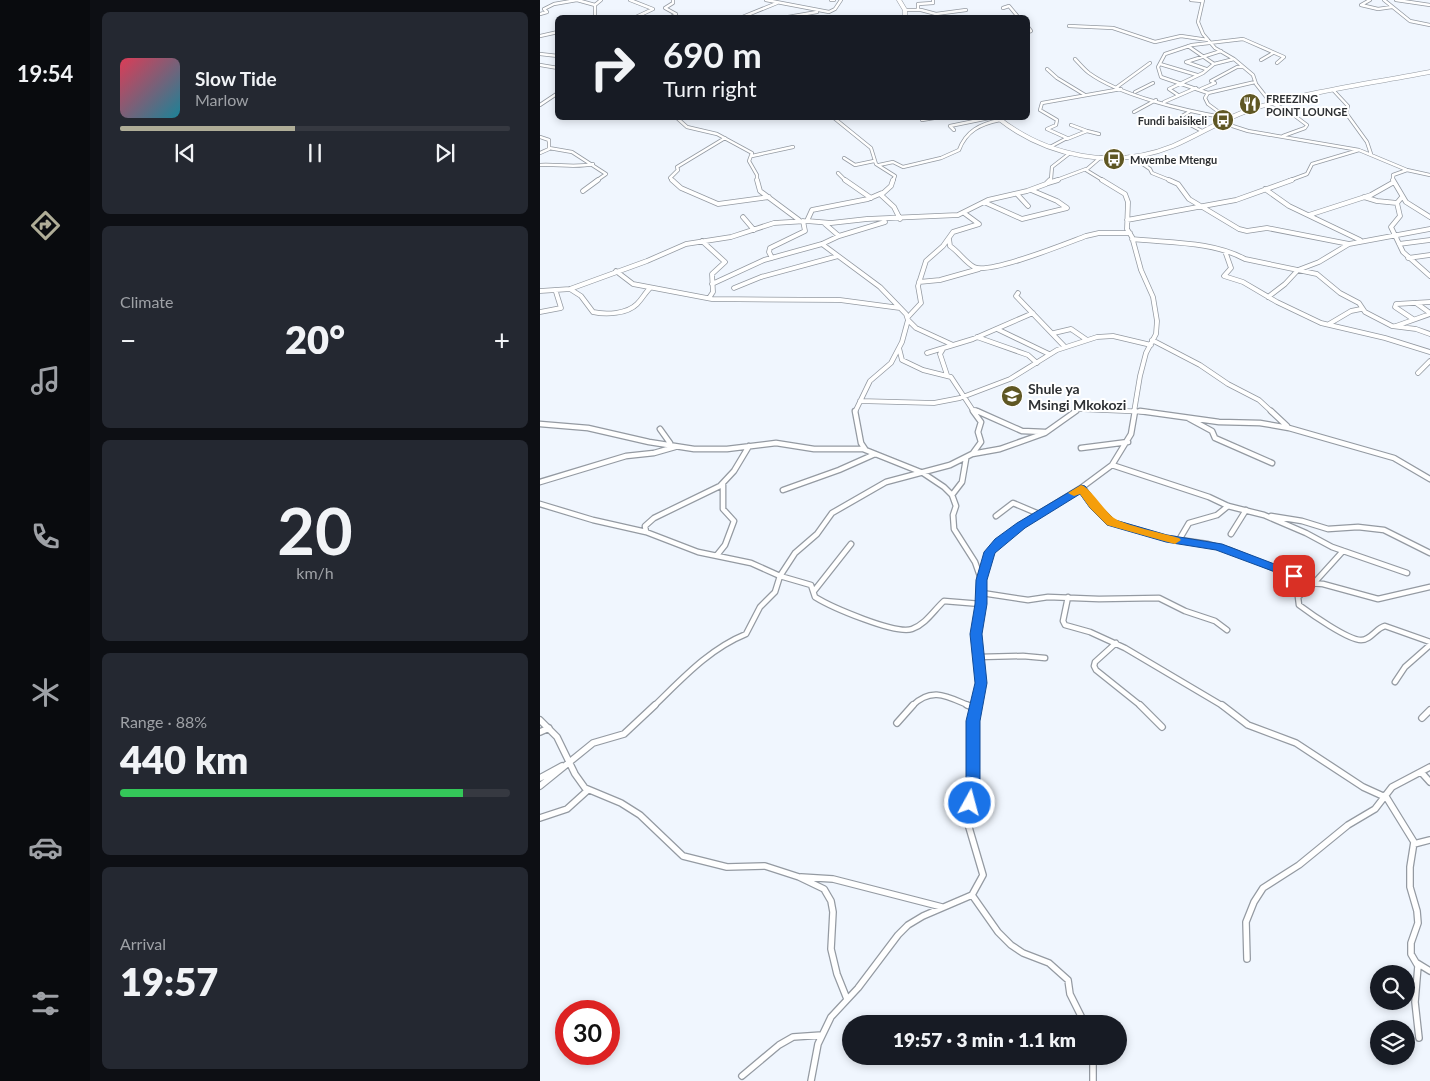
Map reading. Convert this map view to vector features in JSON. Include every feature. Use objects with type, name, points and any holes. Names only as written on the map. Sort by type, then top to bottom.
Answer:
[{"type":"main road","points":[[899,0],[905,10],[904,15]]},
{"type":"main road","points":[[1000,120],[1020,135],[1070,153],[1101,157],[1131,156],[1159,151],[1226,118],[1271,103],[1430,72]]},
{"type":"street","points":[[540,14],[547,12],[544,8],[549,6],[577,0],[595,5]]},
{"type":"street","points":[[595,5],[601,0]]},
{"type":"street","points":[[630,0],[654,9],[641,15]]},
{"type":"street","points":[[674,0],[666,8],[676,14],[674,15]]},
{"type":"street","points":[[768,0],[828,14],[837,8],[841,0]]},
{"type":"street","points":[[918,10],[918,4],[933,3],[933,0]]},
{"type":"street","points":[[1191,0],[1202,1],[1198,22],[1200,29],[1208,40],[1253,75],[1255,82],[1271,103],[1287,110],[1307,126],[1282,136]]},
{"type":"street","points":[[1370,0],[1361,4],[1378,9],[1392,7]]},
{"type":"street","points":[[1396,0],[1430,4]]},
{"type":"street","points":[[1386,1],[1401,16],[1417,25],[1430,25]]},
{"type":"street","points":[[747,15],[778,2]]},
{"type":"street","points":[[595,5],[596,15]]},
{"type":"street","points":[[1003,8],[1009,6],[1016,15]]},
{"type":"street","points":[[905,10],[918,10],[936,14],[966,10]]},
{"type":"street","points":[[801,15],[821,12]]},
{"type":"street","points":[[1069,26],[1114,28],[1154,42],[1181,36],[1208,40]]},
{"type":"street","points":[[540,36],[555,33]]},
{"type":"street","points":[[1255,82],[1240,84],[1208,94],[1201,89],[1162,78],[1158,67],[1165,54],[1188,46],[1245,39],[1284,57],[1276,63]]},
{"type":"street","points":[[1188,46],[1214,64]]},
{"type":"street","points":[[1206,69],[1186,62],[1221,51]]},
{"type":"street","points":[[1261,60],[1273,53]]},
{"type":"street","points":[[540,54],[555,56]]},
{"type":"street","points":[[1075,59],[1089,73],[1119,88],[1189,112],[1226,118]]},
{"type":"street","points":[[1178,95],[1169,89],[1203,73],[1214,64],[1234,59]]},
{"type":"street","points":[[1067,139],[1047,129],[1056,125],[1057,120],[1040,110],[1041,104],[1046,101],[1119,88],[1150,63]]},
{"type":"street","points":[[1160,64],[1197,76]]},
{"type":"street","points":[[540,65],[555,68]]},
{"type":"street","points":[[1201,89],[1215,83],[1211,81],[1237,67],[1242,67]]},
{"type":"street","points":[[1047,69],[1057,78],[1085,95]]},
{"type":"street","points":[[1135,92],[1154,83]]},
{"type":"street","points":[[1164,102],[1196,88]]},
{"type":"street","points":[[1334,91],[1347,103],[1346,113],[1351,122],[1366,138],[1370,145],[1371,154]]},
{"type":"street","points":[[540,105],[555,94]]},
{"type":"street","points":[[1208,94],[1206,98],[1207,104],[1226,118]]},
{"type":"street","points":[[1134,112],[1156,100]]},
{"type":"street","points":[[1189,112],[1182,116],[1181,120],[1202,131]]},
{"type":"street","points":[[679,120],[687,127],[717,134],[747,149],[752,156]]},
{"type":"street","points":[[772,258],[770,248],[805,231],[804,221],[814,210],[871,198],[890,188],[891,182],[895,177],[874,161],[871,148],[861,143],[843,123],[838,120]]},
{"type":"street","points":[[954,130],[950,126],[979,120]]},
{"type":"street","points":[[878,165],[893,162],[904,167],[941,158],[959,150],[963,139],[985,124],[996,120]]},
{"type":"street","points":[[1220,122],[1248,131],[1359,150],[1407,170],[1430,175]]},
{"type":"street","points":[[1071,125],[1099,134]]},
{"type":"street","points":[[1050,147],[1088,131]]},
{"type":"street","points":[[540,138],[549,140],[549,148]]},
{"type":"street","points":[[725,138],[712,144],[692,159],[677,167],[678,170],[670,178],[681,188],[718,204],[769,197]]},
{"type":"street","points":[[793,147],[752,156],[749,161],[757,175],[759,189],[804,221]]},
{"type":"street","points":[[540,153],[549,148],[562,148],[584,157],[606,175],[583,191]]},
{"type":"street","points":[[1127,220],[1236,200],[1303,176],[1307,174],[1311,165],[1359,150]]},
{"type":"street","points":[[1048,183],[1051,179],[1052,168],[1070,153]]},
{"type":"street","points":[[1131,156],[1152,173],[1178,184],[1188,197],[1222,220],[1243,230],[1267,228],[1349,244]]},
{"type":"street","points":[[540,291],[556,292],[570,289],[647,261],[677,247],[731,236],[771,223],[804,221],[824,223],[892,220],[931,215],[953,216],[964,213],[984,202],[1031,190],[1066,178],[1086,169],[1101,157]]},
{"type":"street","points":[[844,158],[856,165],[874,161]]},
{"type":"street","points":[[540,165],[562,164],[579,167],[593,164]]},
{"type":"street","points":[[811,1081],[822,1035],[831,1017],[858,988],[902,930],[923,916],[972,895],[982,875],[968,824],[973,790],[973,729],[975,708],[981,683],[976,634],[981,604],[982,580],[988,555],[1008,534],[1081,488],[1112,465],[1128,442],[1131,434],[1140,376],[1158,325],[1155,306],[1130,233],[1127,220],[1128,202],[1124,192],[1099,179],[1086,171],[1086,169]]},
{"type":"street","points":[[1407,170],[1391,177],[1402,197],[1414,208],[1430,217]]},
{"type":"street","points":[[838,173],[847,182],[871,198]]},
{"type":"street","points":[[1309,215],[1364,197],[1394,182]]},
{"type":"street","points":[[1265,189],[1290,206],[1343,233],[1362,240]]},
{"type":"street","points":[[984,202],[1000,211],[1014,214],[1021,219],[1067,208],[1057,201],[1031,190]]},
{"type":"street","points":[[882,193],[882,196],[894,207],[900,219]]},
{"type":"street","points":[[1017,194],[1028,206]]},
{"type":"street","points":[[1364,197],[1377,201],[1397,203]]},
{"type":"street","points":[[1397,203],[1402,197]]},
{"type":"street","points":[[1397,203],[1401,215],[1391,227],[1395,236],[1408,258],[1430,276]]},
{"type":"street","points":[[866,450],[861,443],[858,423],[854,415],[870,381],[887,368],[898,348],[908,319],[921,303],[918,288],[926,261],[954,232],[979,224],[964,213]]},
{"type":"street","points":[[743,217],[754,230]]},
{"type":"street","points":[[712,284],[749,266],[892,220]]},
{"type":"street","points":[[824,223],[839,236]]},
{"type":"street","points":[[1268,297],[1285,284],[1298,270],[1318,262],[1349,244],[1362,240],[1430,230]]},
{"type":"street","points":[[919,282],[940,280],[979,269],[993,268],[1086,236],[1099,233],[1130,233]]},
{"type":"street","points":[[949,239],[950,247],[958,252],[967,263],[979,269]]},
{"type":"street","points":[[1132,239],[1200,245],[1225,251],[1246,260],[1261,261],[1318,275],[1340,293],[1359,303],[1361,308],[1394,327],[1416,329],[1430,334]]},
{"type":"street","points":[[1399,244],[1430,240]]},
{"type":"street","points":[[702,241],[725,261],[712,271],[710,277],[713,292],[709,298]]},
{"type":"street","points":[[822,244],[880,287],[918,330],[953,346]]},
{"type":"street","points":[[1225,251],[1231,268],[1224,276],[1243,282],[1268,297],[1317,321],[1430,352]]},
{"type":"street","points":[[1408,258],[1430,255]]},
{"type":"street","points":[[734,288],[761,277],[838,256]]},
{"type":"street","points":[[1422,268],[1430,267]]},
{"type":"street","points":[[616,271],[630,282],[650,288],[709,298],[840,300],[900,308]]},
{"type":"street","points":[[570,289],[581,296],[593,312],[606,314],[636,305],[650,288]]},
{"type":"street","points":[[540,312],[562,308],[556,299],[556,292]]},
{"type":"street","points":[[1018,293],[1016,296],[1054,333],[1065,347]]},
{"type":"street","points":[[1416,302],[1430,313]]},
{"type":"street","points":[[1413,319],[1395,306],[1398,303],[1430,302]]},
{"type":"street","points":[[1329,325],[1352,311],[1361,308]]},
{"type":"street","points":[[928,353],[977,337],[1033,313]]},
{"type":"street","points":[[1394,327],[1430,313]]},
{"type":"street","points":[[997,329],[1049,354]]},
{"type":"street","points":[[1054,333],[1071,329],[1086,340]]},
{"type":"street","points":[[860,401],[934,403],[966,396],[1010,380],[1049,354],[1065,347],[1086,340],[1113,336],[1151,343],[1200,365],[1228,384],[1259,400],[1289,428]]},
{"type":"street","points":[[977,337],[1026,355],[1037,363]]},
{"type":"street","points":[[540,786],[593,743],[626,732],[702,661],[726,642],[746,634],[757,612],[777,589],[780,576],[795,552],[817,534],[831,514],[883,483],[924,473],[966,458],[972,454],[981,442],[978,432],[981,422],[966,396],[952,377],[923,370],[900,359],[898,348]]},
{"type":"street","points":[[944,349],[940,354],[947,375]]},
{"type":"street","points":[[1418,373],[1430,361]]},
{"type":"street","points":[[974,409],[1022,430],[1048,432]]},
{"type":"street","points":[[972,454],[1000,449],[1048,432],[1078,409],[1135,410],[1225,422],[1260,423],[1289,428],[1394,458],[1430,479]]},
{"type":"street","points":[[1187,417],[1212,431],[1215,438],[1272,463]]},
{"type":"street","points":[[540,424],[582,427],[675,447],[709,449],[776,443],[814,448],[855,448],[866,450],[924,473],[942,485],[952,495],[956,506],[952,514],[952,524],[960,542],[975,562],[982,580]]},
{"type":"street","points":[[660,429],[666,439],[675,447]]},
{"type":"street","points":[[1081,448],[1128,442]]},
{"type":"street","points":[[646,532],[646,525],[654,518],[685,504],[723,483],[734,471],[749,446]]},
{"type":"street","points":[[540,482],[622,457],[654,453],[675,447]]},
{"type":"street","points":[[783,490],[875,454]]},
{"type":"street","points":[[952,495],[963,480],[966,458]]},
{"type":"street","points":[[1112,465],[1209,497],[1228,506],[1264,515],[1302,521],[1328,529],[1358,527],[1384,530],[1430,553]]},
{"type":"street","points":[[717,555],[725,545],[734,521],[723,509],[723,483]]},
{"type":"street","points":[[1081,488],[1111,522],[1179,540],[1208,544],[1230,550],[1314,584],[1322,584],[1382,599],[1430,588]]},
{"type":"street","points":[[996,516],[1013,503],[1039,514]]},
{"type":"street","points":[[540,504],[593,520],[646,532],[698,552],[751,563],[780,576],[809,584],[812,586],[815,597],[827,604],[901,631],[913,629],[932,616],[944,601],[981,604]]},
{"type":"street","points":[[1179,540],[1190,522],[1217,515],[1228,506]]},
{"type":"street","points":[[1231,534],[1246,510]]},
{"type":"street","points":[[1264,515],[1343,551],[1408,573]]},
{"type":"street","points":[[814,592],[851,544]]},
{"type":"street","points":[[1343,551],[1323,571],[1314,584],[1298,597],[1297,601],[1299,605],[1329,624],[1358,639],[1366,639],[1378,628],[1385,626],[1430,643],[1405,667],[1395,682]]},
{"type":"street","points":[[982,593],[1031,600],[1046,597],[1099,599],[1159,598],[1191,613],[1215,621],[1227,630]]},
{"type":"street","points":[[1068,597],[1063,622],[1065,624],[1116,643],[1194,690],[1215,700],[1254,728],[1268,731],[1296,743],[1363,787],[1385,796],[1412,837],[1414,844],[1410,887],[1417,911],[1418,923],[1411,943],[1411,954],[1419,969],[1415,1002],[1418,1038]]},
{"type":"street","points":[[1116,643],[1095,662],[1096,670],[1135,700],[1162,727]]},
{"type":"street","points":[[979,657],[1023,656],[1045,658]]},
{"type":"street","points":[[897,723],[923,697],[931,694],[939,694],[975,708]]},
{"type":"street","points":[[1422,718],[1430,710]]},
{"type":"street","points":[[540,720],[561,743],[567,764],[580,783],[588,790],[624,804],[640,815],[675,851],[683,856],[726,867],[760,865],[799,876],[833,879],[944,907]]},
{"type":"street","points":[[540,732],[548,728]]},
{"type":"street","points":[[540,778],[552,770],[567,764]]},
{"type":"street","points":[[1247,959],[1246,922],[1254,902],[1263,888],[1299,865],[1348,825],[1375,809],[1392,787],[1430,767]]},
{"type":"street","points":[[1421,772],[1430,782]]},
{"type":"street","points":[[540,818],[567,810],[588,790]]},
{"type":"street","points":[[1414,844],[1430,840]]},
{"type":"street","points":[[799,876],[824,890],[832,901],[831,949],[837,974],[847,999]]},
{"type":"street","points":[[972,895],[998,932],[1011,945],[1023,953],[1049,963],[1068,980],[1070,994],[1080,1015]]},
{"type":"street","points":[[1417,963],[1430,971]]},
{"type":"street","points":[[742,1076],[779,1044],[793,1037],[822,1035]]},
{"type":"street","points":[[1093,1065],[1093,1081]]},
{"type":"slow traffic","points":[[1074,493],[1081,488],[1111,522],[1175,540]]},
{"type":"place","name":"FREEZING POINT LOUNGE","points":[[1250,104]]},
{"type":"place","name":"Fundi baisikeli","points":[[1223,120]]},
{"type":"place","name":"Mwembe Mtengu","points":[[1114,159]]},
{"type":"place","name":"Shule ya Msingi Mkokozi","points":[[1012,396]]},
{"type":"route","points":[[970,803],[973,790],[973,721],[981,683],[976,634],[981,604],[982,580],[988,555],[1008,534],[1081,488],[1111,522],[1166,538],[1230,550],[1276,567],[1294,576]]}]
